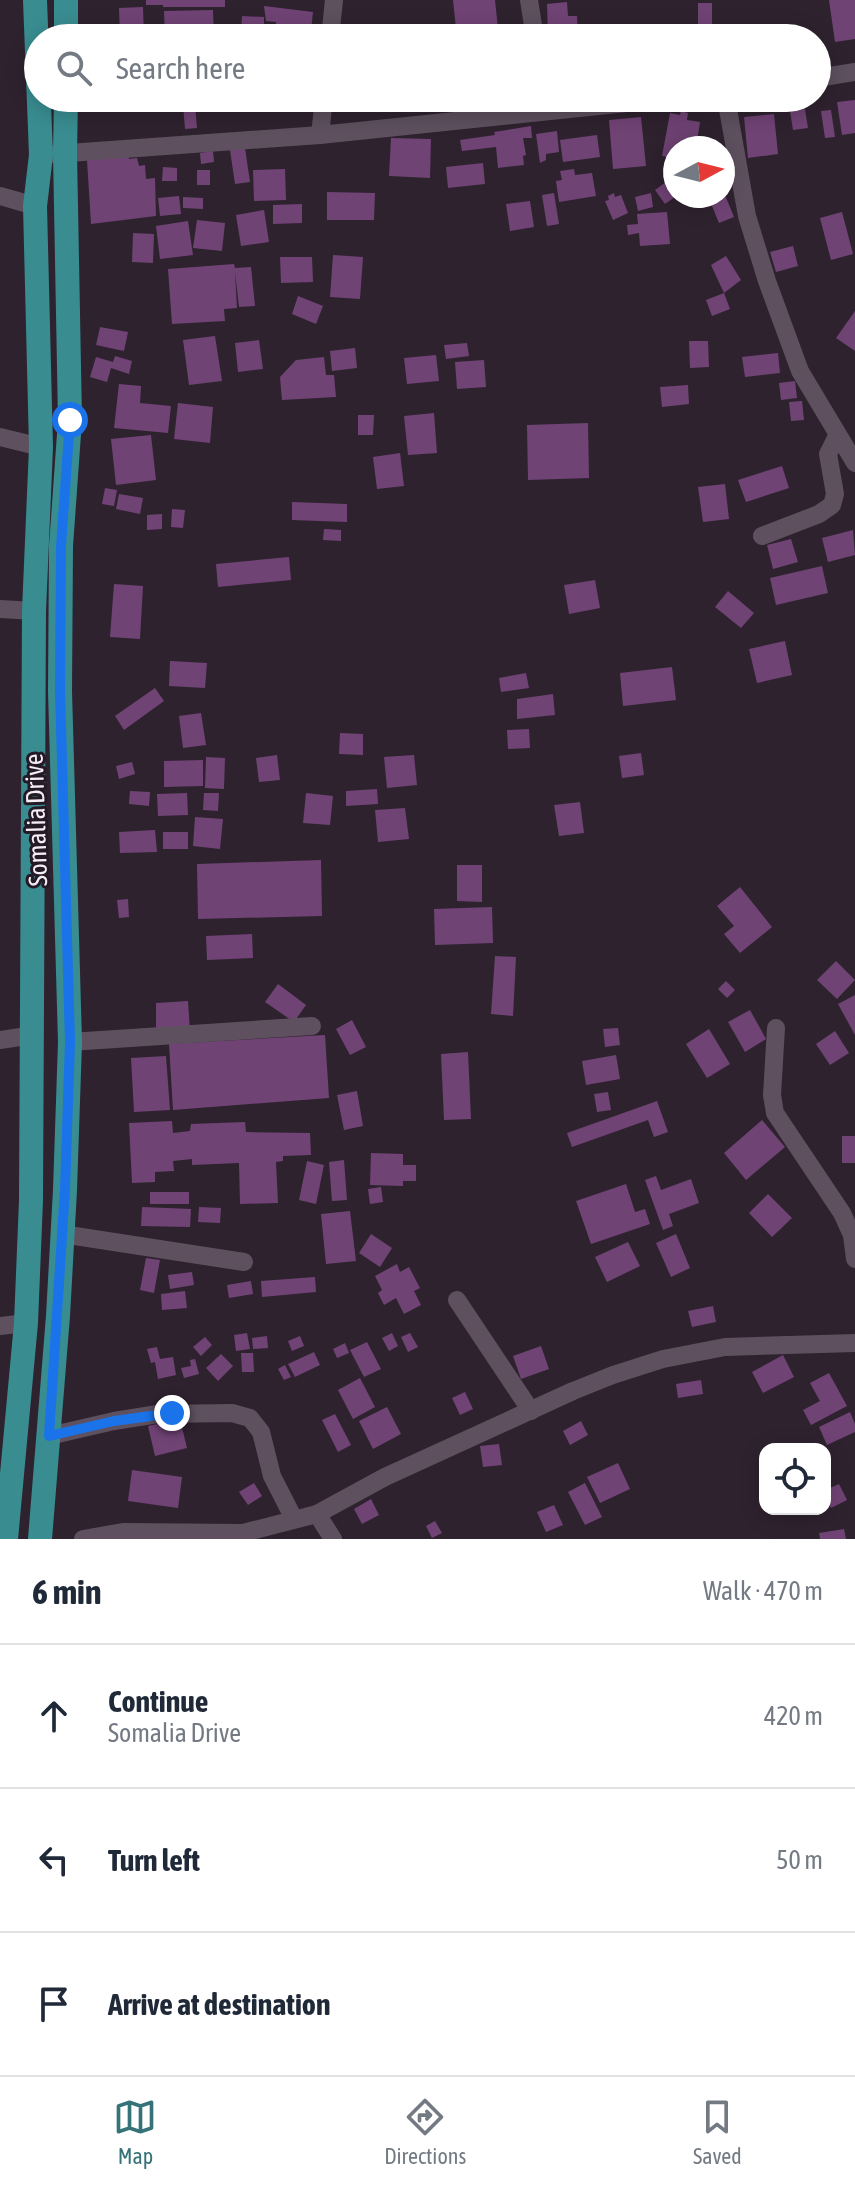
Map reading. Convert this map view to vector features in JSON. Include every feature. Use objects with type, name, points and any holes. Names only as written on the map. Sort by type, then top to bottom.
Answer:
[{"type":"main road","name":"Somalia Drive","points":[[35,0],[38,24]]},
{"type":"main road","points":[[66,0],[66,24]]},
{"type":"main road","name":"Somalia Drive","points":[[40,1539],[62,1234],[70,1042],[60,691],[61,546],[70,420],[48,112]]},
{"type":"main road","name":"Somalia Drive","points":[[6,1539],[26,1323],[31,1200],[34,611],[41,447],[35,206],[53,154],[63,112]]},
{"type":"street","points":[[331,24],[334,0]]},
{"type":"street","points":[[529,0],[533,24]]},
{"type":"street","points":[[831,76],[855,72]]},
{"type":"street","points":[[320,135],[322,112]]},
{"type":"street","points":[[53,154],[320,135],[488,112]]},
{"type":"street","points":[[728,112],[747,216],[767,281],[800,371],[855,463]]},
{"type":"street","points":[[0,196],[35,206]]},
{"type":"street","points":[[762,536],[819,514],[832,505],[835,494],[828,454],[837,436]]},
{"type":"street","points":[[0,437],[41,447]]},
{"type":"street","points":[[0,609],[34,611]]},
{"type":"street","points":[[70,1042],[312,1026]]},
{"type":"street","points":[[776,1028],[772,1095],[775,1113],[842,1213],[852,1235],[855,1259]]},
{"type":"street","points":[[0,1040],[33,1035]]},
{"type":"street","points":[[62,1234],[244,1262]]},
{"type":"street","points":[[457,1300],[531,1411]]},
{"type":"street","points":[[0,1326],[26,1323]]},
{"type":"street","points":[[83,1539],[123,1532],[243,1533],[317,1514],[385,1477],[531,1411],[613,1375],[663,1359],[725,1347],[855,1343]]},
{"type":"street","points":[[49,1436],[158,1414],[232,1413],[250,1418],[261,1432],[272,1476],[294,1519]]},
{"type":"street","points":[[317,1514],[333,1539]]},
{"type":"building","points":[[146,0],[225,0],[225,7],[163,7],[146,5]]},
{"type":"building","points":[[453,0],[495,0],[498,24],[456,24]]},
{"type":"building","points":[[829,0],[855,0],[855,39],[835,42]]},
{"type":"building","points":[[567,2],[568,16],[577,16],[577,24],[548,24],[547,4]]},
{"type":"building","points":[[698,3],[712,3],[712,24],[698,24]]},
{"type":"building","points":[[264,6],[313,12],[312,24],[266,21]]},
{"type":"building","points":[[143,7],[144,24],[120,24],[119,8]]},
{"type":"building","points":[[213,10],[214,24],[164,24],[164,11]]},
{"type":"building","points":[[242,16],[264,17],[264,24],[241,24]]},
{"type":"building","points":[[855,100],[855,133],[842,135],[837,102]]},
{"type":"building","points":[[831,110],[835,137],[825,138],[821,112]]},
{"type":"building","points":[[184,112],[196,112],[197,128],[185,129]]},
{"type":"building","points":[[790,112],[805,112],[808,128],[793,130]]},
{"type":"building","points":[[670,113],[688,113],[687,120],[700,122],[698,136],[666,136]]},
{"type":"building","points":[[774,114],[778,154],[748,158],[744,117]]},
{"type":"building","points":[[641,117],[646,166],[613,169],[609,120]]},
{"type":"building","points":[[531,126],[532,138],[523,138],[524,165],[498,168],[496,147],[462,151],[460,140]]},
{"type":"building","points":[[557,131],[559,152],[546,154],[546,160],[540,163],[536,134]]},
{"type":"building","points":[[597,135],[600,157],[563,162],[560,140]]},
{"type":"building","points":[[391,138],[431,139],[430,178],[389,176]]},
{"type":"building","points":[[245,148],[250,182],[235,184],[230,150]]},
{"type":"building","points":[[213,151],[214,162],[201,164],[200,153]]},
{"type":"building","points":[[128,154],[129,159],[137,158],[139,166],[145,165],[146,179],[155,178],[156,216],[91,224],[87,160]]},
{"type":"building","points":[[483,163],[485,184],[448,188],[446,167]]},
{"type":"building","points":[[163,167],[177,168],[177,181],[162,181]]},
{"type":"building","points":[[285,169],[286,200],[254,201],[253,170]]},
{"type":"building","points":[[574,169],[575,175],[592,173],[596,196],[559,202],[556,181],[562,180],[560,171]]},
{"type":"building","points":[[197,170],[210,170],[210,185],[197,185]]},
{"type":"building","points":[[663,184],[663,201],[655,190]]},
{"type":"building","points":[[327,192],[375,193],[374,220],[327,220]]},
{"type":"building","points":[[554,193],[559,224],[547,226],[542,195]]},
{"type":"building","points":[[614,193],[615,197],[621,195],[628,213],[613,220],[605,201]]},
{"type":"building","points":[[651,193],[653,207],[638,211],[635,197]]},
{"type":"building","points":[[179,196],[181,214],[160,216],[158,198]]},
{"type":"building","points":[[183,197],[203,198],[203,209],[183,208]]},
{"type":"building","points":[[530,201],[534,227],[510,231],[506,204]]},
{"type":"building","points":[[302,204],[302,223],[273,224],[273,205]]},
{"type":"building","points":[[713,208],[730,208],[734,217],[719,223]]},
{"type":"building","points":[[264,210],[269,242],[241,246],[236,215]]},
{"type":"building","points":[[667,212],[670,244],[640,246],[639,233],[628,235],[627,225],[638,224],[637,214]]},
{"type":"building","points":[[842,212],[853,254],[831,260],[820,218]]},
{"type":"building","points":[[197,220],[225,223],[222,251],[193,248]]},
{"type":"building","points":[[188,221],[193,255],[160,259],[156,226]]},
{"type":"building","points":[[133,233],[154,234],[153,263],[132,262]]},
{"type":"building","points":[[793,246],[798,266],[776,272],[770,252]]},
{"type":"building","points":[[333,255],[363,257],[360,299],[330,297]]},
{"type":"building","points":[[726,256],[741,280],[724,293],[711,265]]},
{"type":"building","points":[[280,257],[312,257],[313,282],[281,283]]},
{"type":"building","points":[[234,264],[235,268],[251,267],[255,306],[239,307],[235,272],[237,308],[224,309],[225,321],[172,324],[168,269]]},
{"type":"building","points":[[724,293],[730,309],[712,316],[706,300]]},
{"type":"building","points":[[298,296],[323,306],[316,324],[292,314]]},
{"type":"building","points":[[855,311],[855,351],[836,338]]},
{"type":"building","points":[[100,327],[128,332],[124,351],[96,345]]},
{"type":"building","points":[[215,336],[222,381],[189,385],[183,340]]},
{"type":"building","points":[[259,340],[263,369],[238,372],[235,343]]},
{"type":"building","points":[[689,341],[708,341],[709,367],[690,368]]},
{"type":"building","points":[[467,343],[469,356],[446,359],[444,345]]},
{"type":"building","points":[[355,348],[357,368],[332,371],[330,351]]},
{"type":"building","points":[[778,353],[780,373],[745,377],[742,357]]},
{"type":"building","points":[[436,355],[439,381],[407,384],[404,358]]},
{"type":"building","points":[[115,356],[132,361],[129,374],[111,368],[107,382],[90,377],[96,357],[113,362]]},
{"type":"building","points":[[324,357],[326,375],[334,375],[336,397],[282,400],[280,377],[296,360]]},
{"type":"building","points":[[484,360],[486,387],[457,389],[455,362]]},
{"type":"building","points":[[795,381],[797,398],[781,400],[779,383]]},
{"type":"building","points":[[119,384],[141,386],[140,403],[171,406],[168,433],[114,428]]},
{"type":"building","points":[[688,385],[689,404],[662,407],[660,387]]},
{"type":"building","points":[[802,401],[804,420],[791,421],[789,402]]},
{"type":"building","points":[[178,403],[213,407],[210,443],[174,439]]},
{"type":"building","points":[[434,413],[437,453],[408,455],[404,416]]},
{"type":"building","points":[[358,415],[374,415],[373,435],[358,435]]},
{"type":"building","points":[[588,423],[589,478],[528,480],[527,425]]},
{"type":"building","points":[[151,435],[156,480],[116,485],[111,439]]},
{"type":"building","points":[[400,453],[404,486],[377,489],[373,457]]},
{"type":"building","points":[[782,466],[789,488],[746,502],[738,480]]},
{"type":"building","points":[[725,484],[729,519],[703,522],[698,487]]},
{"type":"building","points":[[105,488],[117,490],[114,506],[102,504]]},
{"type":"building","points":[[119,494],[143,498],[140,514],[116,509]]},
{"type":"building","points":[[292,502],[347,504],[347,522],[292,520]]},
{"type":"building","points":[[172,509],[185,510],[183,528],[171,527]]},
{"type":"building","points":[[162,514],[162,529],[147,530],[147,515]]},
{"type":"building","points":[[324,529],[341,530],[341,541],[323,540]]},
{"type":"building","points":[[853,530],[855,555],[828,562],[822,538]]},
{"type":"building","points":[[791,539],[798,562],[773,569],[767,545]]},
{"type":"building","points":[[289,557],[291,580],[218,587],[216,564]]},
{"type":"building","points":[[822,566],[828,593],[776,605],[770,578]]},
{"type":"building","points":[[595,580],[600,608],[569,614],[564,585]]},
{"type":"building","points":[[114,584],[143,586],[140,639],[110,637]]},
{"type":"building","points":[[728,591],[754,613],[741,628],[715,607]]},
{"type":"building","points":[[785,641],[792,675],[757,683],[749,649]]},
{"type":"building","points":[[170,661],[207,663],[205,688],[169,686]]},
{"type":"building","points":[[672,667],[676,700],[623,706],[620,673]]},
{"type":"building","points":[[526,673],[529,688],[501,692],[499,678]]},
{"type":"building","points":[[155,688],[164,701],[124,730],[115,716]]},
{"type":"building","points":[[553,694],[555,715],[517,719],[517,699]]},
{"type":"building","points":[[201,713],[206,745],[183,748],[179,716]]},
{"type":"building","points":[[529,729],[530,748],[508,749],[507,730]]},
{"type":"building","points":[[340,733],[363,734],[363,755],[339,754]]},
{"type":"building","points":[[641,753],[644,775],[622,778],[619,756]]},
{"type":"building","points":[[277,755],[280,780],[259,782],[256,758]]},
{"type":"building","points":[[414,755],[417,785],[387,788],[384,757]]},
{"type":"building","points":[[206,757],[225,758],[224,789],[205,788]]},
{"type":"building","points":[[203,760],[203,786],[164,787],[164,761]]},
{"type":"building","points":[[132,762],[135,774],[119,779],[116,766]]},
{"type":"building","points":[[377,789],[378,804],[346,806],[346,791]]},
{"type":"building","points":[[130,791],[150,792],[149,806],[129,804]]},
{"type":"building","points":[[187,793],[188,815],[158,816],[157,794]]},
{"type":"building","points":[[204,793],[219,793],[218,811],[203,810]]},
{"type":"building","points":[[306,793],[333,796],[330,825],[303,823]]},
{"type":"building","points":[[580,802],[584,833],[559,836],[554,805]]},
{"type":"building","points":[[405,808],[409,839],[378,842],[375,810]]},
{"type":"building","points":[[195,817],[223,819],[220,849],[193,846]]},
{"type":"building","points":[[155,830],[157,852],[120,853],[119,832]]},
{"type":"building","points":[[163,832],[188,832],[188,849],[163,849]]},
{"type":"building","points":[[321,860],[322,916],[198,919],[197,864]]},
{"type":"building","points":[[457,865],[482,865],[482,902],[457,901]]},
{"type":"building","points":[[740,887],[772,927],[740,953],[724,934],[734,926],[717,906]]},
{"type":"building","points":[[128,899],[129,917],[119,918],[117,900]]},
{"type":"building","points":[[492,907],[493,943],[435,945],[434,909]]},
{"type":"building","points":[[252,934],[253,958],[207,960],[206,936]]},
{"type":"building","points":[[495,956],[516,957],[513,1016],[491,1014]]},
{"type":"building","points":[[836,961],[855,980],[837,999],[817,980]]},
{"type":"building","points":[[726,981],[735,990],[727,998],[718,989]]},
{"type":"building","points":[[278,984],[306,1005],[294,1022],[265,1002]]},
{"type":"building","points":[[855,995],[855,1035],[838,1004]]},
{"type":"building","points":[[188,1001],[190,1031],[156,1032],[156,1003]]},
{"type":"building","points":[[750,1010],[766,1039],[745,1052],[728,1022]]},
{"type":"building","points":[[352,1020],[366,1047],[350,1055],[336,1029]]},
{"type":"building","points":[[618,1028],[620,1045],[605,1047],[603,1029]]},
{"type":"building","points":[[709,1029],[730,1064],[707,1078],[686,1044]]},
{"type":"building","points":[[835,1031],[849,1053],[830,1065],[816,1044]]},
{"type":"building","points":[[325,1035],[329,1098],[173,1110],[169,1044]]},
{"type":"building","points":[[468,1052],[471,1119],[444,1120],[441,1054]]},
{"type":"building","points":[[616,1055],[620,1079],[586,1085],[582,1061]]},
{"type":"building","points":[[166,1056],[170,1110],[134,1112],[131,1058]]},
{"type":"building","points":[[357,1091],[363,1126],[344,1130],[337,1095]]},
{"type":"building","points":[[608,1092],[611,1110],[597,1112],[594,1094]]},
{"type":"building","points":[[657,1101],[668,1132],[654,1137],[648,1120],[572,1147],[567,1133]]},
{"type":"building","points":[[762,1120],[785,1147],[746,1180],[724,1153]]},
{"type":"building","points":[[172,1121],[173,1133],[190,1131],[191,1124],[245,1122],[246,1132],[310,1133],[311,1155],[283,1156],[283,1161],[276,1162],[278,1203],[240,1204],[239,1163],[192,1165],[192,1159],[173,1161],[174,1171],[155,1172],[155,1182],[132,1183],[129,1123]]},
{"type":"building","points":[[842,1136],[855,1136],[855,1163],[842,1163]]},
{"type":"building","points":[[371,1153],[403,1154],[403,1165],[416,1165],[416,1181],[403,1181],[403,1186],[370,1185]]},
{"type":"building","points":[[344,1160],[347,1200],[332,1201],[329,1162]]},
{"type":"building","points":[[307,1161],[324,1165],[316,1204],[299,1200]]},
{"type":"building","points":[[656,1176],[661,1190],[691,1179],[699,1203],[669,1214],[673,1226],[663,1230],[645,1180]]},
{"type":"building","points":[[626,1184],[635,1212],[645,1209],[650,1224],[591,1244],[576,1201]]},
{"type":"building","points":[[381,1187],[383,1202],[370,1204],[368,1189]]},
{"type":"building","points":[[150,1192],[189,1192],[189,1204],[150,1204]]},
{"type":"building","points":[[768,1194],[792,1218],[772,1237],[749,1213]]},
{"type":"building","points":[[142,1207],[191,1209],[190,1227],[141,1226]]},
{"type":"building","points":[[199,1207],[221,1208],[220,1223],[198,1222]]},
{"type":"building","points":[[350,1211],[356,1261],[326,1264],[321,1214]]},
{"type":"building","points":[[371,1234],[392,1248],[380,1267],[359,1253]]},
{"type":"building","points":[[676,1234],[690,1268],[671,1277],[656,1243]]},
{"type":"building","points":[[628,1242],[640,1266],[607,1282],[595,1257]]},
{"type":"building","points":[[146,1258],[160,1260],[154,1293],[140,1290]]},
{"type":"building","points":[[397,1264],[400,1272],[409,1267],[420,1288],[414,1291],[421,1305],[404,1314],[396,1298],[384,1305],[378,1293],[382,1290],[375,1276]]},
{"type":"building","points":[[192,1272],[194,1285],[170,1289],[168,1275]]},
{"type":"building","points":[[315,1277],[316,1292],[262,1297],[261,1281]]},
{"type":"building","points":[[251,1281],[253,1294],[229,1298],[227,1285]]},
{"type":"building","points":[[185,1291],[187,1308],[162,1310],[161,1294]]},
{"type":"building","points":[[713,1306],[716,1322],[692,1327],[688,1311]]},
{"type":"building","points":[[247,1333],[250,1349],[236,1351],[234,1335]]},
{"type":"building","points":[[392,1333],[398,1346],[389,1351],[382,1338]]},
{"type":"building","points":[[410,1333],[418,1347],[408,1352],[401,1337]]},
{"type":"building","points":[[267,1336],[268,1348],[253,1349],[252,1338]]},
{"type":"building","points":[[300,1336],[304,1346],[292,1351],[288,1341]]},
{"type":"building","points":[[205,1337],[212,1345],[201,1356],[193,1347]]},
{"type":"building","points":[[367,1342],[381,1369],[364,1377],[350,1350]]},
{"type":"building","points":[[345,1343],[349,1353],[337,1358],[333,1349]]},
{"type":"building","points":[[541,1346],[549,1369],[521,1379],[513,1356]]},
{"type":"building","points":[[157,1347],[160,1359],[173,1357],[176,1375],[158,1379],[155,1362],[151,1363],[147,1349]]},
{"type":"building","points":[[314,1352],[320,1365],[295,1377],[288,1364]]},
{"type":"building","points":[[241,1353],[253,1353],[254,1372],[242,1372]]},
{"type":"building","points":[[221,1354],[233,1366],[218,1381],[206,1368]]},
{"type":"building","points":[[783,1355],[794,1377],[763,1393],[752,1372]]},
{"type":"building","points":[[195,1359],[199,1374],[184,1378],[181,1368],[191,1366],[190,1360]]},
{"type":"building","points":[[285,1365],[291,1377],[284,1380],[278,1369]]},
{"type":"building","points":[[829,1373],[847,1406],[811,1425],[803,1410],[820,1401],[810,1383]]},
{"type":"building","points":[[360,1378],[375,1407],[353,1419],[338,1390]]},
{"type":"building","points":[[701,1380],[703,1394],[678,1398],[676,1384]]},
{"type":"building","points":[[465,1392],[473,1409],[460,1415],[452,1398]]},
{"type":"building","points":[[387,1407],[401,1434],[373,1449],[359,1421]]},
{"type":"building","points":[[850,1412],[855,1432],[826,1443],[819,1427]]},
{"type":"building","points":[[335,1414],[351,1445],[338,1452],[322,1420]]},
{"type":"building","points":[[180,1419],[187,1448],[155,1456],[148,1426]]},
{"type":"building","points":[[581,1421],[588,1435],[570,1445],[563,1431]]},
{"type":"building","points":[[499,1444],[502,1465],[483,1467],[480,1446]]},
{"type":"building","points":[[618,1463],[630,1489],[600,1503],[587,1477]]},
{"type":"building","points":[[132,1470],[182,1477],[178,1508],[128,1501]]},
{"type":"building","points":[[254,1483],[262,1496],[248,1505],[239,1492]]},
{"type":"building","points":[[585,1483],[602,1517],[585,1525],[568,1492]]},
{"type":"building","points":[[839,1484],[847,1500],[831,1508],[831,1487]]},
{"type":"building","points":[[371,1499],[379,1515],[362,1524],[354,1509]]},
{"type":"building","points":[[554,1505],[563,1525],[546,1532],[537,1512]]},
{"type":"building","points":[[435,1521],[442,1533],[432,1538],[426,1526]]},
{"type":"building","points":[[844,1529],[846,1539],[820,1539],[819,1533]]},
{"type":"route","points":[[70,420],[61,546],[60,691],[70,1042],[65,1190],[49,1436],[114,1421],[172,1413]]}]
